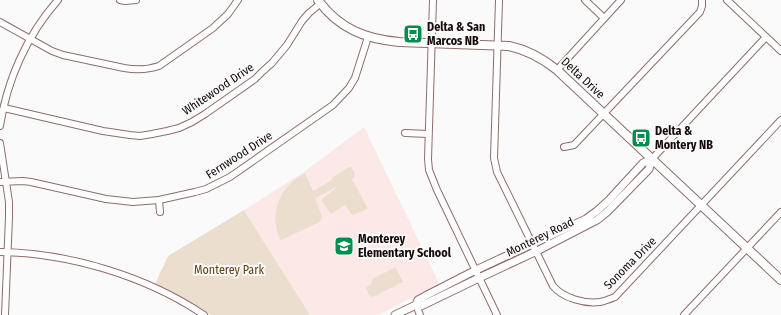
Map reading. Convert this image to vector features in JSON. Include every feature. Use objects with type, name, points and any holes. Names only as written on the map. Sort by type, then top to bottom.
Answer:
[{"type":"main road","name":"Delta Drive","points":[[320,2],[338,20],[368,37],[384,41],[400,42],[498,45],[520,48],[541,58],[557,70],[781,280]]},
{"type":"street","points":[[0,126],[16,68],[30,39],[48,11],[58,0]]},
{"type":"street","points":[[120,0],[136,0]]},
{"type":"street","points":[[0,22],[52,51],[133,70],[152,68],[166,62],[213,28],[228,14],[238,0]]},
{"type":"street","points":[[433,0],[428,134],[429,170],[440,197],[497,315]]},
{"type":"street","name":"Sonoma Drive","points":[[500,0],[494,158],[495,165],[553,286],[557,291],[568,298],[594,302],[607,300],[615,296],[781,120]]},
{"type":"street","points":[[584,0],[604,18]]},
{"type":"street","points":[[557,70],[621,0]]},
{"type":"street","points":[[564,146],[574,145],[604,114],[700,12],[702,0]]},
{"type":"street","points":[[727,0],[781,51]]},
{"type":"street","name":"Whitewood Drive","points":[[4,108],[103,131],[130,135],[140,136],[179,128],[205,114],[259,75],[272,63],[287,45],[302,21],[320,2]]},
{"type":"street","name":"Fernwood Drive","points":[[3,182],[31,182],[106,199],[146,202],[206,189],[230,177],[333,105],[349,88],[355,78],[368,37]]},
{"type":"street","name":"Monterey Road","points":[[416,305],[418,300],[476,270],[586,219],[597,211],[643,163],[652,159],[766,37]]},
{"type":"street","points":[[406,133],[428,134]]},
{"type":"street","points":[[0,143],[3,182],[9,202],[5,315]]},
{"type":"street","name":"Monterey Road","points":[[395,315],[416,305],[421,306],[537,251],[598,220],[649,169],[652,159]]},
{"type":"street","points":[[159,200],[160,212]]},
{"type":"street","points":[[684,315],[781,212]]},
{"type":"street","points":[[0,252],[65,259],[108,270],[151,286],[204,315]]},
{"type":"street","points":[[416,305],[420,315]]},
{"type":"shaded area","name":"Monterey Elementary School","points":[[364,127],[439,283],[378,315],[310,315],[244,210],[304,172]]},
{"type":"green space","points":[[351,167],[355,173],[354,178],[352,179],[368,209],[352,215],[345,205],[331,214],[321,200],[336,187],[316,198],[314,195],[322,217],[320,222],[281,240],[276,226],[276,210],[281,196],[292,182],[305,173],[313,191],[332,180],[333,177]]},
{"type":"green space","name":"Monterey Park","points":[[244,210],[310,315],[211,315],[155,284],[168,256]]},
{"type":"green space","points":[[396,268],[403,282],[373,297],[369,295],[366,288],[372,283],[372,279]]},
{"type":"place","name":"Delta & San Marcos NB","points":[[413,34]]},
{"type":"place","name":"Delta & Montery NB","points":[[641,138]]},
{"type":"place","name":"Monterey Elementary School","points":[[344,246]]}]
